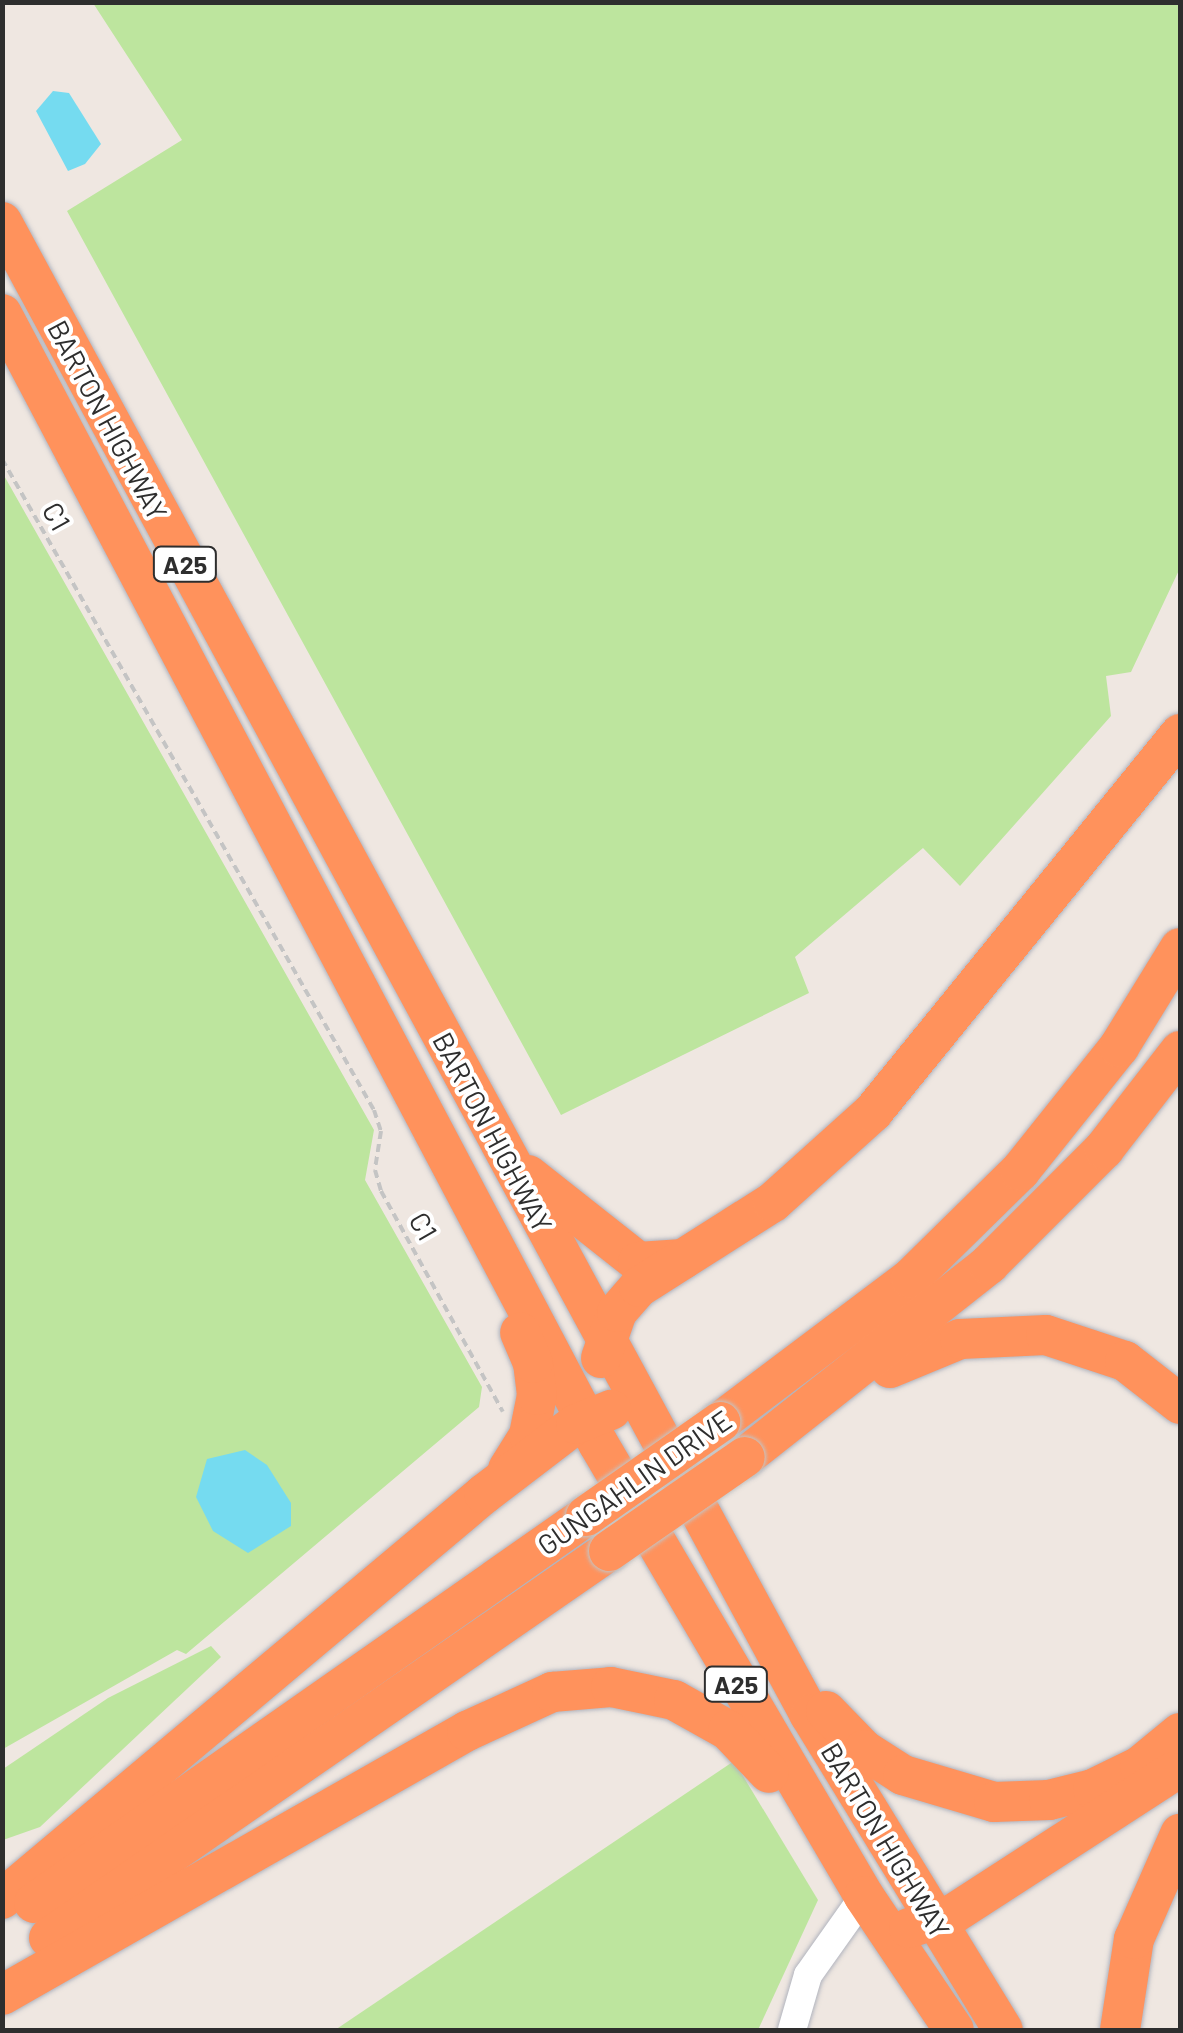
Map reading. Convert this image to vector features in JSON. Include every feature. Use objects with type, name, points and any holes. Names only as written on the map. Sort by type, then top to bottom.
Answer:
[{"type":"highway","name":"BARTON HIGHWAY","points":[[2,222],[702,1520],[935,1924],[1004,2030]]},
{"type":"highway","name":"BARTON HIGHWAY","points":[[2,314],[261,811],[595,1415],[642,1519],[868,1902],[954,2030]]},
{"type":"highway","points":[[595,1415],[606,1342],[633,1292],[799,1181],[884,1100],[1180,734]]},
{"type":"highway","points":[[261,811],[533,1363],[537,1395],[529,1435],[484,1494]]},
{"type":"highway","name":"GUNGAHLIN DRIVE","points":[[2,1926],[720,1422],[911,1278],[1020,1171],[1109,1060],[1180,948]]},
{"type":"highway","name":"GUNGAHLIN DRIVE","points":[[2,1972],[745,1457],[990,1264],[1104,1149],[1180,1050]]},
{"type":"highway","points":[[504,1152],[559,1204],[638,1262],[658,1266],[693,1254]]},
{"type":"highway","points":[[745,1457],[900,1362],[981,1335],[1027,1333],[1087,1345],[1135,1368],[1180,1404]]},
{"type":"highway","points":[[2,1899],[484,1494],[595,1415],[627,1412],[654,1430]]},
{"type":"highway","points":[[702,1520],[745,1570],[829,1715],[864,1750],[914,1782],[982,1801],[1059,1798],[1132,1771],[1180,1733]]},
{"type":"highway","points":[[2,1995],[505,1710],[567,1689],[647,1692],[713,1719],[835,1847]]},
{"type":"highway","points":[[868,1902],[894,1926],[935,1924],[1106,1820],[1180,1765]]},
{"type":"highway","points":[[1120,2030],[1127,1961],[1180,1834]]},
{"type":"lane","points":[[792,2030],[808,1975],[868,1902]]},
{"type":"path","name":"C1","points":[[2,459],[374,1110],[381,1131],[378,1183],[495,1389],[503,1422]]},
{"type":"green space","points":[[93,3],[1180,3],[1180,568],[1131,672],[1106,676],[1111,716],[960,886],[923,848],[795,957],[809,993],[561,1115],[67,211],[182,140]]},
{"type":"green space","points":[[2,472],[374,1130],[365,1180],[482,1387],[479,1407],[186,1654],[177,1650],[3,1749]]},
{"type":"green space","points":[[211,1646],[221,1657],[40,1827],[3,1840],[3,1769],[108,1698]]},
{"type":"green space","points":[[734,1761],[818,1900],[758,2030],[335,2030]]},
{"type":"water","points":[[53,91],[69,93],[101,144],[85,164],[68,171],[36,111]]},
{"type":"water","points":[[245,1450],[267,1465],[291,1503],[291,1526],[248,1553],[213,1531],[196,1497],[207,1459]]}]
